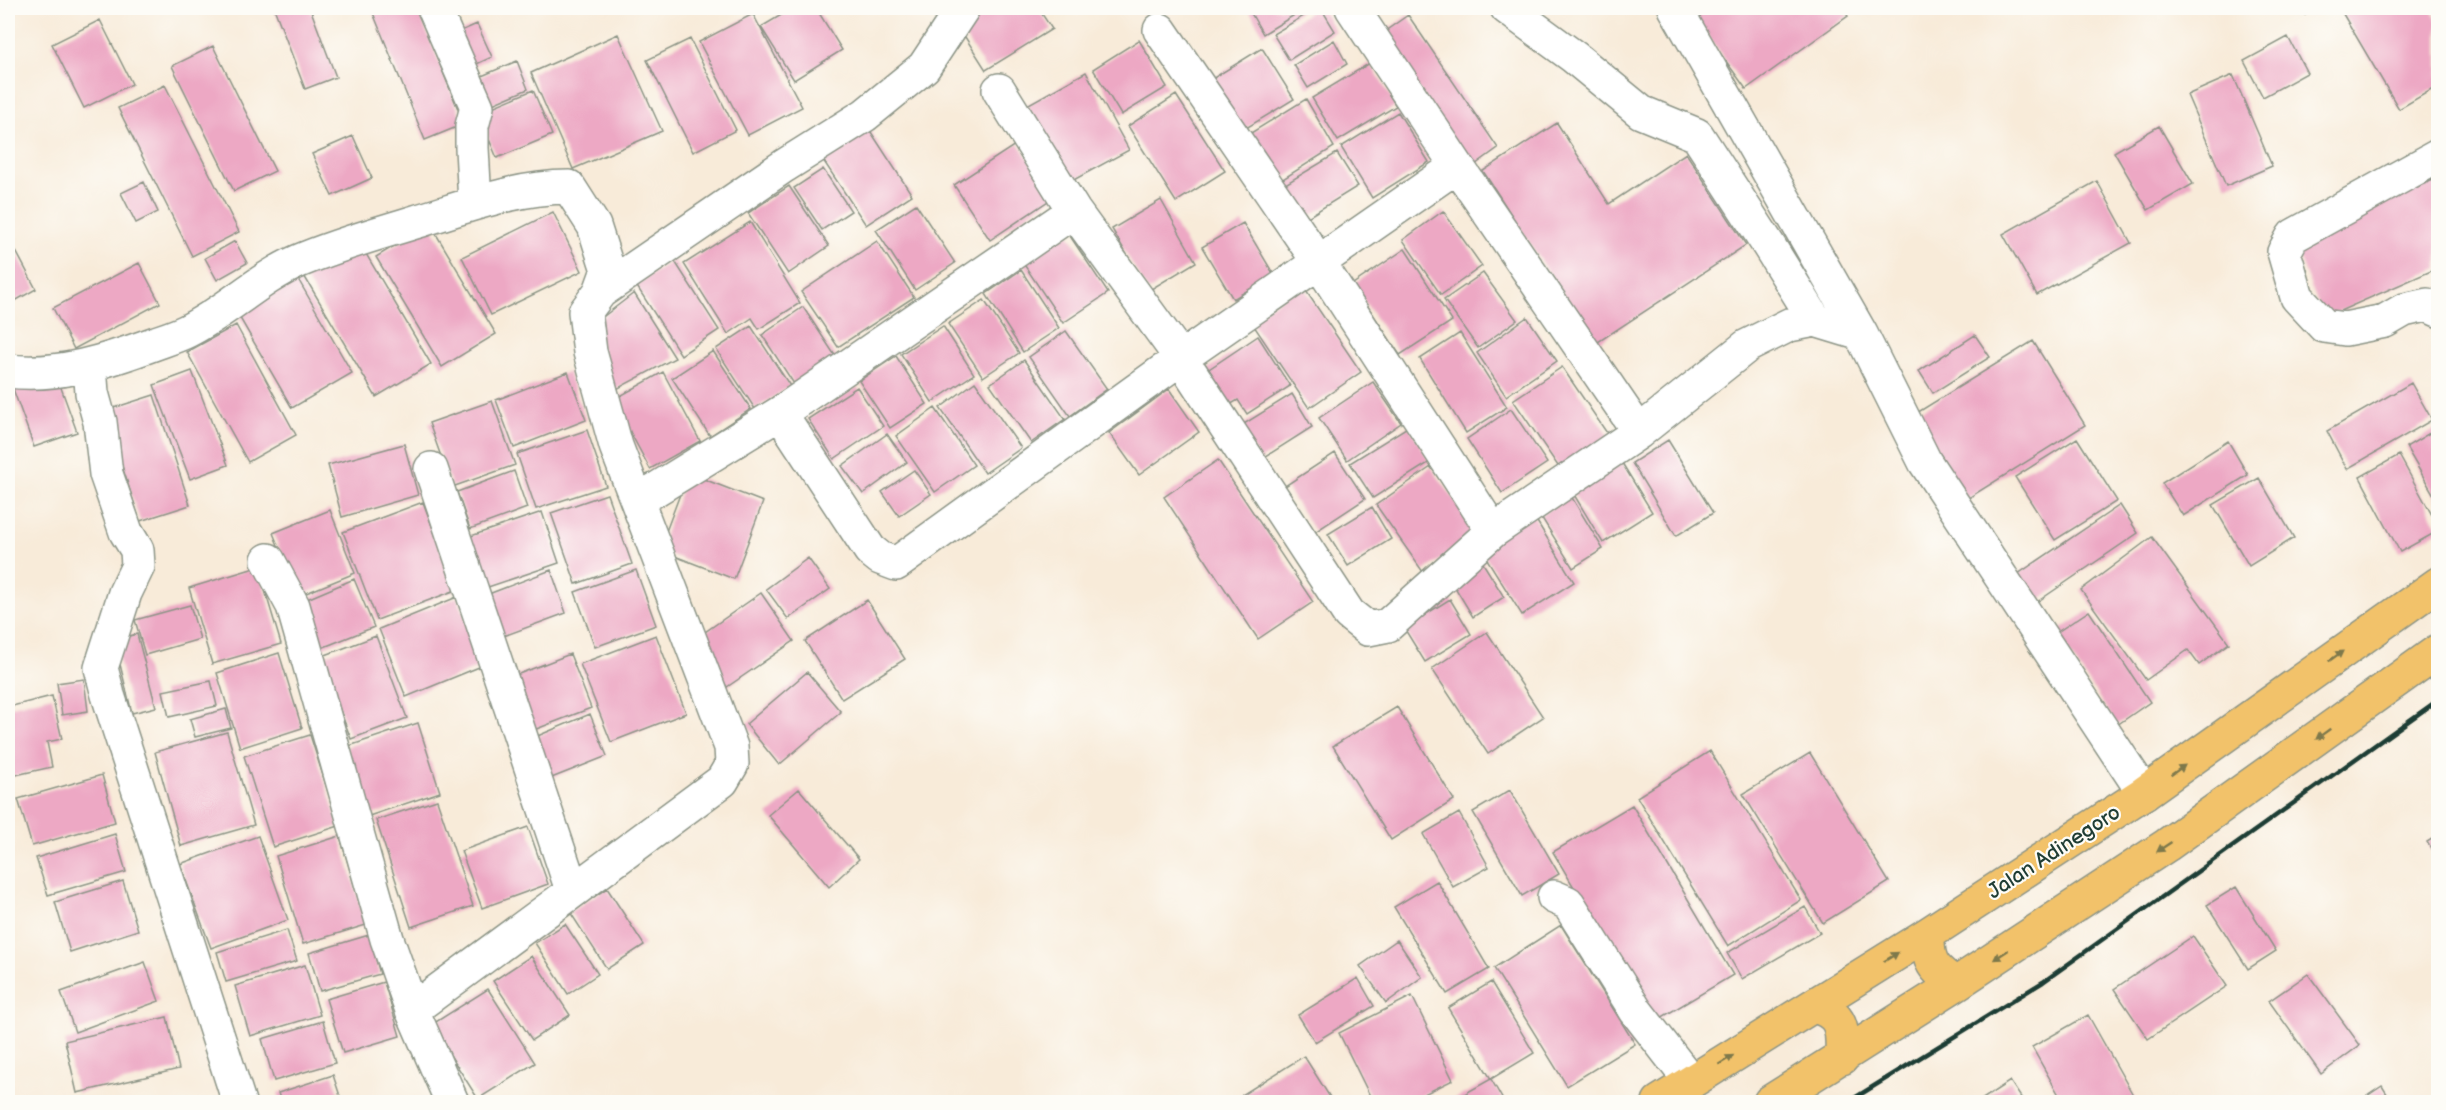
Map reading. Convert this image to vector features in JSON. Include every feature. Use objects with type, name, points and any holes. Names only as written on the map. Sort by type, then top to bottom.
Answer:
[{"type":"highway","name":"Jalan Adinegoro","points":[[1659,1102],[1928,934],[2144,793],[2439,584]]},
{"type":"highway","points":[[1770,1102],[1842,1058],[2167,846],[2439,651]]},
{"type":"highway","points":[[1928,934],[1928,951],[1932,965],[1941,975],[1956,984]]},
{"type":"highway","points":[[1812,1006],[1828,1010],[1838,1020],[1843,1038],[1842,1058]]},
{"type":"street","points":[[434,8],[477,107],[472,126],[475,203]]},
{"type":"street","points":[[600,292],[675,243],[784,165],[865,115],[924,68],[963,8]]},
{"type":"street","points":[[1352,8],[1457,166],[1640,432]]},
{"type":"street","points":[[1507,8],[1575,57],[1641,112],[1697,135],[1815,320]]},
{"type":"street","points":[[1675,8],[1861,334],[1925,462],[2144,793]]},
{"type":"street","points":[[1160,30],[1318,261],[1493,531]]},
{"type":"street","points":[[999,90],[1074,212],[1181,358],[1348,614],[1368,629],[1388,625],[1493,531],[1640,432],[1747,346],[1789,325],[1815,320],[1861,334]]},
{"type":"street","points":[[2439,156],[2293,236],[2284,252],[2297,297],[2324,326],[2345,329],[2385,321],[2404,310],[2427,305],[2439,310]]},
{"type":"street","points":[[780,413],[870,550],[880,558],[896,564],[1181,358],[1457,166]]},
{"type":"street","points":[[8,371],[23,373],[90,366],[188,331],[260,282],[298,261],[475,203],[544,187],[569,188],[594,226],[608,270],[600,292],[585,312],[590,352],[616,446],[731,747],[732,764],[722,781],[411,1010]]},
{"type":"street","points":[[637,501],[780,413],[1074,212]]},
{"type":"street","points":[[90,366],[92,393],[100,422],[106,474],[126,532],[136,550],[138,566],[125,593],[101,668],[239,1102]]},
{"type":"street","points":[[431,469],[572,890]]},
{"type":"street","points":[[268,560],[292,606],[387,939],[411,1010],[452,1102]]},
{"type":"street","points":[[1554,897],[1568,903],[1636,1011],[1691,1082]]},
{"type":"building","points":[[274,8],[310,8],[336,77],[305,89]]},
{"type":"building","points":[[371,8],[417,8],[464,124],[425,140]]},
{"type":"building","points":[[793,8],[816,8],[842,50],[794,80],[761,27]]},
{"type":"building","points":[[987,8],[1038,8],[1052,29],[986,70],[958,26]]},
{"type":"building","points":[[1248,8],[1306,8],[1263,34]]},
{"type":"building","points":[[1317,8],[1321,8],[1335,31],[1289,60],[1273,34]]},
{"type":"building","points":[[1695,8],[1842,8],[1848,16],[1746,89],[1690,11]]},
{"type":"building","points":[[2300,8],[2317,8],[2305,15]]},
{"type":"building","points":[[2430,8],[2438,22],[2438,86],[2399,109],[2340,9]]},
{"type":"building","points":[[753,14],[802,107],[748,135],[699,42]]},
{"type":"building","points":[[1408,15],[1498,148],[1472,167],[1381,34]]},
{"type":"building","points":[[100,20],[132,84],[84,108],[52,44]]},
{"type":"building","points":[[477,24],[492,57],[468,68],[454,34]]},
{"type":"building","points":[[618,34],[662,131],[573,169],[531,73]]},
{"type":"building","points":[[2288,37],[2307,73],[2263,97],[2244,61]]},
{"type":"building","points":[[690,39],[736,130],[693,152],[647,60]]},
{"type":"building","points":[[1139,40],[1167,87],[1121,115],[1093,69]]},
{"type":"building","points":[[1334,40],[1347,64],[1308,88],[1294,65]]},
{"type":"building","points":[[213,46],[275,171],[234,191],[172,66]]},
{"type":"building","points":[[1262,48],[1294,99],[1238,133],[1207,82]]},
{"type":"building","points":[[517,61],[528,89],[488,106],[477,78]]},
{"type":"building","points":[[1370,63],[1396,106],[1338,141],[1312,98]]},
{"type":"building","points":[[1086,72],[1129,150],[1070,182],[1027,105]]},
{"type":"building","points":[[2233,75],[2272,166],[2226,186],[2187,95]]},
{"type":"building","points":[[165,85],[239,232],[192,256],[118,108]]},
{"type":"building","points":[[533,90],[552,135],[497,158],[478,113]]},
{"type":"building","points":[[1176,95],[1225,171],[1176,202],[1128,126]]},
{"type":"building","points":[[1306,99],[1334,147],[1275,184],[1246,136]]},
{"type":"building","points":[[1398,112],[1429,162],[1372,198],[1341,147]]},
{"type":"building","points":[[1557,123],[1609,204],[1686,153],[1746,245],[1595,344],[1483,171]]},
{"type":"building","points":[[2159,126],[2193,184],[2148,210],[2114,152]]},
{"type":"building","points":[[869,129],[912,195],[866,225],[823,160]]},
{"type":"building","points":[[353,136],[372,178],[332,196],[312,154]]},
{"type":"building","points":[[1018,143],[1054,197],[990,240],[954,185]]},
{"type":"building","points":[[1337,153],[1358,186],[1303,220],[1282,186]]},
{"type":"building","points":[[823,169],[851,211],[822,230],[794,188]]},
{"type":"building","points":[[2438,178],[2438,268],[2324,318],[2292,241]]},
{"type":"building","points":[[2097,181],[2131,243],[2037,295],[2003,234]]},
{"type":"building","points":[[144,182],[158,212],[136,223],[121,193]]},
{"type":"building","points":[[789,186],[829,246],[788,274],[748,213]]},
{"type":"building","points":[[1161,200],[1196,262],[1148,291],[1112,229]]},
{"type":"building","points":[[916,204],[955,263],[915,290],[876,230]]},
{"type":"building","points":[[1443,211],[1482,266],[1441,295],[1403,240]]},
{"type":"building","points":[[553,212],[582,271],[491,315],[462,257]]},
{"type":"building","points":[[750,222],[800,303],[759,329],[752,318],[728,334],[684,264]]},
{"type":"building","points":[[1243,223],[1274,275],[1233,299],[1202,247]]},
{"type":"building","points":[[430,224],[496,334],[442,367],[376,257]]},
{"type":"building","points":[[1068,233],[1108,293],[1063,323],[1023,263]]},
{"type":"building","points":[[8,236],[36,289],[8,305]]},
{"type":"building","points":[[235,241],[247,263],[217,280],[205,258]]},
{"type":"building","points":[[877,241],[914,297],[838,347],[801,292]]},
{"type":"building","points":[[359,242],[431,364],[376,397],[303,274]]},
{"type":"building","points":[[1405,249],[1452,321],[1400,355],[1353,284]]},
{"type":"building","points":[[674,260],[719,330],[681,355],[636,285]]},
{"type":"building","points":[[139,263],[160,303],[74,349],[53,308]]},
{"type":"building","points":[[1021,270],[1059,328],[1023,352],[986,294]]},
{"type":"building","points":[[1483,273],[1517,320],[1478,348],[1444,300]]},
{"type":"building","points":[[298,279],[352,373],[292,408],[237,313]]},
{"type":"building","points":[[1302,285],[1361,372],[1309,408],[1250,320]]},
{"type":"building","points":[[634,293],[675,358],[613,391],[595,323]]},
{"type":"building","points":[[984,300],[1019,353],[983,377],[948,324]]},
{"type":"building","points":[[803,307],[838,360],[796,387],[762,335]]},
{"type":"building","points":[[1527,317],[1557,361],[1506,396],[1477,353]]},
{"type":"building","points":[[236,325],[296,435],[248,462],[187,352]]},
{"type":"building","points":[[751,326],[790,386],[755,409],[716,349]]},
{"type":"building","points":[[943,326],[974,374],[932,402],[901,354]]},
{"type":"building","points":[[1066,331],[1107,389],[1070,416],[1029,357]]},
{"type":"building","points":[[1460,333],[1507,407],[1466,433],[1420,359]]},
{"type":"building","points":[[1975,335],[1990,357],[1933,393],[1919,371]]},
{"type":"building","points":[[1258,336],[1290,386],[1247,414],[1238,400],[1228,406],[1206,371]]},
{"type":"building","points":[[2033,341],[2085,425],[1967,499],[1915,414]]},
{"type":"building","points":[[713,351],[751,409],[710,436],[672,378]]},
{"type":"building","points":[[896,356],[927,404],[890,428],[859,381]]},
{"type":"building","points":[[1024,360],[1065,419],[1031,443],[990,384]]},
{"type":"building","points":[[1562,367],[1609,436],[1560,469],[1513,400]]},
{"type":"building","points":[[55,371],[77,432],[34,447],[12,386]]},
{"type":"building","points":[[192,371],[228,465],[190,479],[154,385]]},
{"type":"building","points":[[568,372],[586,420],[514,448],[496,400]]},
{"type":"building","points":[[663,372],[700,441],[650,469],[613,400]]},
{"type":"building","points":[[975,382],[1021,448],[985,473],[940,408]]},
{"type":"building","points":[[1373,382],[1401,423],[1347,460],[1319,418]]},
{"type":"building","points":[[2411,383],[2432,420],[2347,469],[2327,431]]},
{"type":"building","points":[[857,387],[883,426],[834,459],[808,419]]},
{"type":"building","points":[[1169,389],[1199,432],[1139,475],[1109,433]]},
{"type":"building","points":[[1292,394],[1312,427],[1260,460],[1239,427]]},
{"type":"building","points":[[154,395],[190,505],[140,521],[104,411]]},
{"type":"building","points":[[492,401],[515,465],[452,487],[429,423]]},
{"type":"building","points":[[935,408],[974,465],[935,492],[896,436]]},
{"type":"building","points":[[1511,409],[1547,463],[1502,493],[1467,439]]},
{"type":"building","points":[[1409,426],[1430,462],[1373,498],[1350,463]]},
{"type":"building","points":[[2438,428],[2438,502],[2406,447]]},
{"type":"building","points":[[587,430],[606,486],[536,509],[517,454]]},
{"type":"building","points":[[887,434],[907,462],[863,494],[842,466]]},
{"type":"building","points":[[2077,438],[2117,501],[2055,540],[2015,477]]},
{"type":"building","points":[[1668,440],[1713,513],[1676,536],[1632,463]]},
{"type":"building","points":[[2228,441],[2248,475],[2183,516],[2162,483]]},
{"type":"building","points":[[404,444],[418,495],[342,517],[328,465]]},
{"type":"building","points":[[1335,453],[1365,499],[1315,532],[1285,486]]},
{"type":"building","points":[[2399,455],[2438,526],[2438,531],[2400,552],[2360,477]]},
{"type":"building","points":[[1218,460],[1313,602],[1258,639],[1164,497]]},
{"type":"building","points":[[1622,463],[1652,512],[1603,543],[1573,493]]},
{"type":"building","points":[[1431,467],[1478,533],[1423,572],[1376,505]]},
{"type":"building","points":[[914,470],[931,494],[899,516],[882,492]]},
{"type":"building","points":[[514,471],[527,508],[470,529],[457,492]]},
{"type":"building","points":[[688,473],[763,502],[734,579],[659,550]]},
{"type":"building","points":[[2259,478],[2294,538],[2249,566],[2213,505]]},
{"type":"building","points":[[607,494],[632,564],[576,584],[551,513]]},
{"type":"building","points":[[1571,496],[1603,549],[1573,568],[1540,515]]},
{"type":"building","points":[[423,502],[456,590],[377,620],[343,532]]},
{"type":"building","points":[[2120,505],[2138,533],[2034,604],[2015,576]]},
{"type":"building","points":[[1372,507],[1391,539],[1348,566],[1328,534]]},
{"type":"building","points":[[330,510],[355,573],[299,596],[273,533]]},
{"type":"building","points":[[542,512],[559,563],[482,589],[465,538]]},
{"type":"building","points":[[1533,515],[1574,582],[1522,615],[1480,548]]},
{"type":"building","points":[[2152,537],[2229,643],[2199,665],[2188,650],[2146,680],[2081,590]]},
{"type":"building","points":[[808,558],[830,589],[788,619],[766,589]]},
{"type":"building","points":[[1481,560],[1504,597],[1473,617],[1450,579]]},
{"type":"building","points":[[258,567],[281,644],[212,664],[189,588]]},
{"type":"building","points":[[551,570],[566,613],[501,637],[486,595]]},
{"type":"building","points":[[636,570],[656,625],[595,647],[575,592]]},
{"type":"building","points":[[354,579],[374,627],[319,649],[300,602]]},
{"type":"building","points":[[761,593],[794,641],[727,687],[695,639]]},
{"type":"building","points":[[457,597],[484,665],[406,697],[379,629]]},
{"type":"building","points":[[1450,599],[1471,634],[1425,662],[1404,628]]},
{"type":"building","points":[[867,600],[905,659],[842,699],[805,641]]},
{"type":"building","points":[[190,605],[200,639],[145,655],[135,620]]},
{"type":"building","points":[[2089,611],[2150,702],[2117,725],[2056,633]]},
{"type":"building","points":[[1487,632],[1543,717],[1488,754],[1432,669]]},
{"type":"building","points":[[137,634],[156,707],[132,713],[114,640]]},
{"type":"building","points":[[656,635],[686,713],[611,742],[580,664]]},
{"type":"building","points":[[376,636],[407,718],[351,739],[320,657]]},
{"type":"building","points":[[279,653],[302,728],[240,748],[217,673]]},
{"type":"building","points":[[570,654],[591,708],[526,733],[506,679]]},
{"type":"building","points":[[807,672],[841,712],[779,765],[746,724]]},
{"type":"building","points":[[84,679],[88,711],[62,715],[57,683]]},
{"type":"building","points":[[211,681],[217,706],[169,717],[163,691]]},
{"type":"building","points":[[52,696],[62,739],[47,742],[52,767],[11,776],[8,762],[8,707]]},
{"type":"building","points":[[1397,707],[1454,800],[1391,840],[1333,746]]},
{"type":"building","points":[[226,709],[231,728],[195,737],[190,719]]},
{"type":"building","points":[[590,714],[607,756],[544,781],[528,740]]},
{"type":"building","points":[[418,723],[440,792],[369,816],[346,747]]},
{"type":"building","points":[[227,732],[254,825],[181,846],[155,752]]},
{"type":"building","points":[[310,735],[339,826],[273,847],[244,756]]},
{"type":"building","points":[[1710,751],[1801,900],[1728,946],[1637,797]]},
{"type":"building","points":[[1810,753],[1889,882],[1823,923],[1743,794]]},
{"type":"building","points":[[102,775],[115,822],[32,846],[18,799]]},
{"type":"building","points":[[799,789],[859,859],[829,887],[768,815]]},
{"type":"building","points":[[1510,790],[1559,874],[1522,896],[1473,812]]},
{"type":"building","points":[[437,800],[473,906],[411,927],[376,820]]},
{"type":"building","points":[[1632,805],[1733,975],[1654,1022],[1553,852]]},
{"type":"building","points":[[1459,813],[1489,867],[1453,887],[1423,834]]},
{"type":"building","points":[[528,827],[548,884],[482,908],[461,851]]},
{"type":"building","points":[[115,834],[126,872],[48,895],[36,858]]},
{"type":"building","points":[[2438,835],[2438,860],[2427,842]]},
{"type":"building","points":[[258,836],[288,920],[211,948],[180,864]]},
{"type":"building","points":[[340,836],[366,925],[303,944],[276,856]]},
{"type":"building","points":[[123,881],[138,930],[70,952],[55,902]]},
{"type":"building","points":[[1437,881],[1489,969],[1447,994],[1394,907]]},
{"type":"building","points":[[2236,887],[2276,951],[2248,969],[2207,905]]},
{"type":"building","points":[[607,888],[644,945],[607,969],[570,912]]},
{"type":"building","points":[[1805,907],[1820,933],[1742,979],[1727,953]]},
{"type":"building","points":[[565,924],[598,974],[568,994],[535,943]]},
{"type":"building","points":[[1561,925],[1635,1044],[1567,1086],[1494,968]]},
{"type":"building","points":[[287,930],[297,961],[226,982],[217,952]]},
{"type":"building","points":[[369,935],[380,974],[320,991],[309,953]]},
{"type":"building","points":[[2193,936],[2227,986],[2148,1039],[2114,989]]},
{"type":"building","points":[[1397,940],[1422,977],[1386,1003],[1360,966]]},
{"type":"building","points":[[531,956],[570,1015],[532,1040],[493,981]]},
{"type":"building","points":[[145,962],[159,1001],[75,1032],[61,992]]},
{"type":"building","points":[[305,965],[320,1015],[250,1036],[235,986]]},
{"type":"building","points":[[2308,974],[2360,1045],[2321,1074],[2269,1001]]},
{"type":"building","points":[[1358,978],[1374,1006],[1315,1042],[1298,1015]]},
{"type":"building","points":[[384,982],[400,1036],[343,1053],[326,999]]},
{"type":"building","points":[[1491,982],[1534,1053],[1491,1079],[1448,1008]]},
{"type":"building","points":[[488,989],[535,1063],[478,1099],[431,1025]]},
{"type":"building","points":[[1412,996],[1453,1080],[1408,1102],[1373,1102],[1339,1033]]},
{"type":"building","points":[[2088,1015],[2137,1102],[2063,1102],[2032,1047]]},
{"type":"building","points":[[167,1017],[179,1069],[77,1093],[65,1041]]},
{"type":"building","points":[[323,1021],[335,1063],[274,1081],[262,1039]]},
{"type":"building","points":[[1304,1056],[1333,1102],[1246,1102],[1242,1095]]},
{"type":"building","points":[[333,1075],[342,1102],[281,1102],[278,1093]]},
{"type":"building","points":[[1491,1079],[1504,1102],[1450,1102]]},
{"type":"building","points":[[2010,1081],[2024,1102],[1978,1102]]},
{"type":"building","points":[[2382,1086],[2392,1102],[2358,1102]]},
{"type":"railway","points":[[1848,1102],[2043,982],[2438,700]]}]
